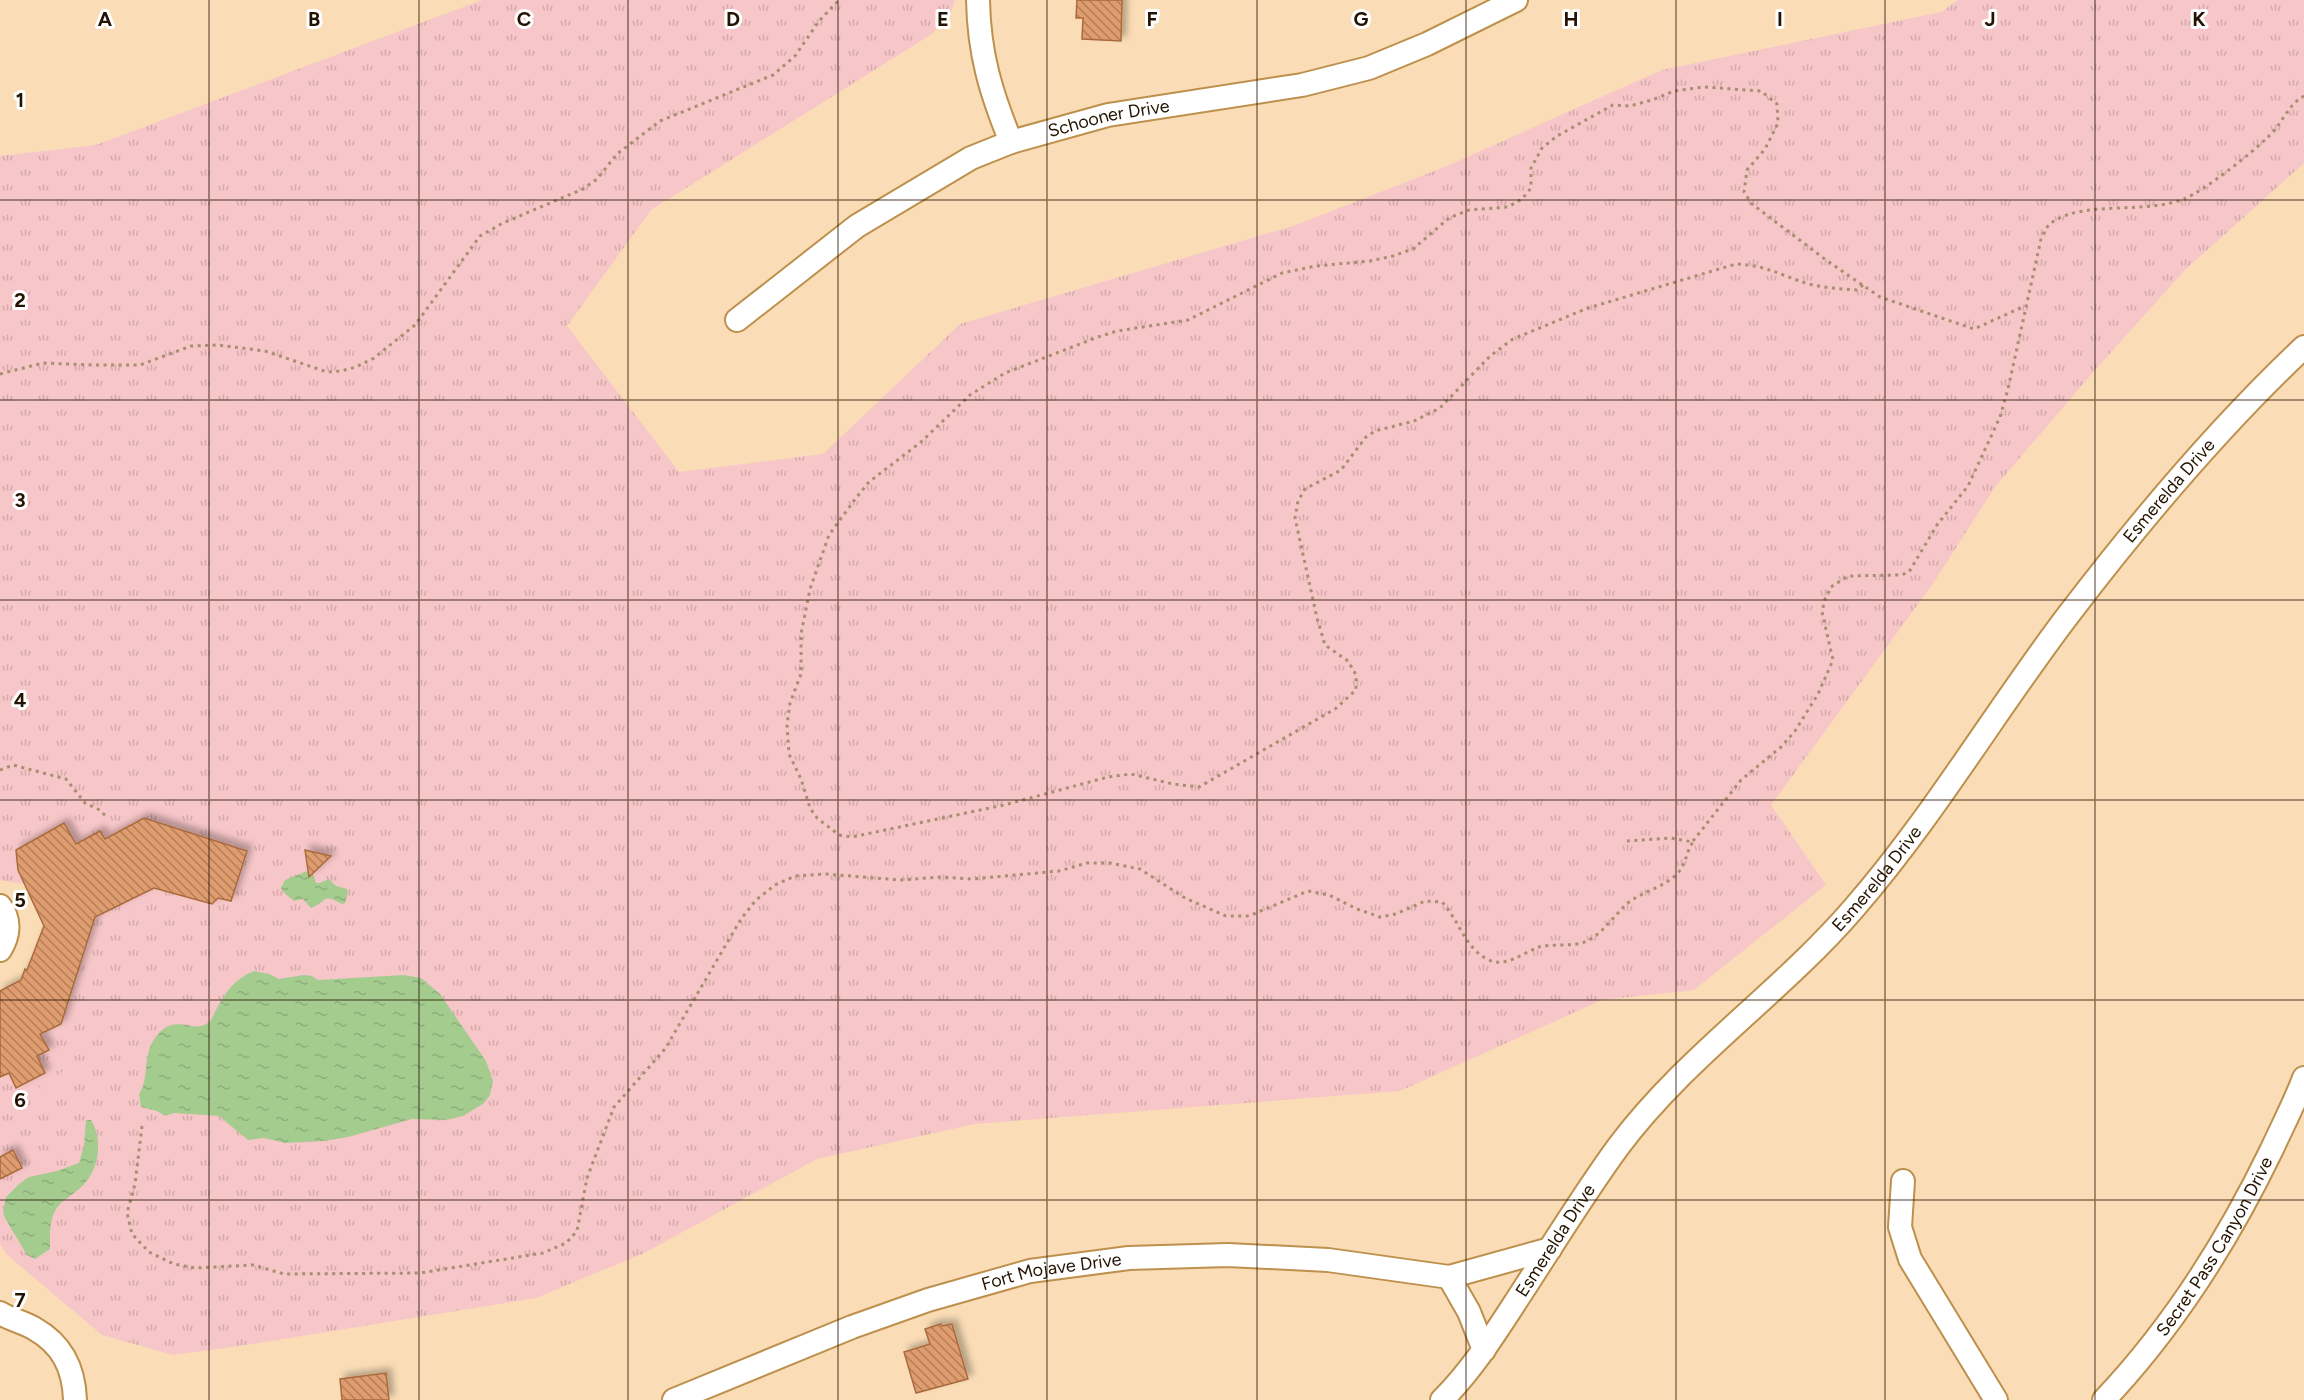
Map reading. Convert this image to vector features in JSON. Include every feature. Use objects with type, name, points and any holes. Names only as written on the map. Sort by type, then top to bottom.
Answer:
[{"type":"street","points":[[978,0],[981,46],[992,95],[1011,142]]},
{"type":"street","name":"Schooner Drive","points":[[737,320],[857,226],[971,158],[1011,142],[1108,116],[1302,85],[1369,68],[1427,44],[1516,0]]},
{"type":"street","name":"Esmerelda Drive","points":[[1442,1400],[1484,1350],[1620,1145],[1680,1075],[1788,976],[1853,910],[1907,844],[2082,598],[2169,491],[2231,421],[2304,347]]},
{"type":"street","points":[[0,906],[7,919],[8,930],[6,941],[0,950]]},
{"type":"street","name":"Secret Pass Canyon Drive","points":[[2104,1400],[2133,1369],[2195,1288],[2251,1191],[2304,1078]]},
{"type":"street","points":[[1903,1181],[1900,1227],[1910,1259],[1996,1400]]},
{"type":"street","points":[[1484,1350],[1469,1312],[1449,1277],[1550,1249]]},
{"type":"street","name":"Fort Mojave Drive","points":[[674,1400],[928,1300],[1030,1271],[1129,1258],[1228,1255],[1328,1260],[1449,1277]]},
{"type":"street","points":[[0,1313],[34,1328],[48,1337],[62,1352],[75,1380],[75,1400]]},
{"type":"path","points":[[0,374],[12,373],[43,363],[93,366],[140,365],[191,346],[218,345],[266,351],[327,372],[356,367],[374,358],[415,325],[480,236],[503,223],[583,189],[597,179],[617,154],[660,122],[773,75],[795,56],[819,21],[839,0]]},
{"type":"path","points":[[1863,285],[1857,290],[1811,285],[1774,270],[1736,264],[1588,308],[1513,339],[1490,356],[1451,399],[1430,414],[1375,431],[1366,436],[1341,470],[1305,489],[1298,501],[1295,518],[1325,645],[1348,660],[1356,675],[1356,690],[1335,709],[1208,783],[1199,787],[1173,784],[1131,774],[1108,777],[1004,805],[852,837],[839,835],[817,818],[810,808],[801,779],[789,754],[787,725],[790,703],[801,674],[801,634],[806,606],[822,552],[842,515],[869,482],[921,442],[970,394],[992,380],[1117,331],[1188,320],[1282,273],[1316,266],[1370,261],[1413,249],[1449,218],[1469,210],[1508,207],[1522,199],[1531,188],[1531,168],[1542,148],[1557,136],[1613,105],[1630,106],[1674,91],[1704,87],[1761,91],[1777,104],[1778,123],[1765,149],[1748,170],[1744,192],[1752,204],[1880,297],[1974,329],[2025,306]]},
{"type":"path","points":[[142,1126],[135,1184],[126,1214],[132,1234],[149,1252],[174,1264],[195,1269],[253,1265],[284,1274],[420,1273],[543,1253],[566,1243],[577,1232],[587,1178],[614,1107],[665,1050],[728,940],[756,900],[775,885],[795,876],[825,874],[900,880],[941,877],[972,879],[1059,871],[1087,863],[1110,863],[1140,869],[1185,898],[1226,916],[1249,916],[1308,891],[1329,895],[1380,917],[1396,914],[1425,901],[1442,902],[1478,954],[1488,961],[1500,963],[1539,947],[1588,940],[1628,903],[1675,876],[1683,867],[1693,842],[1741,780],[1781,747],[1795,731],[1818,694],[1833,660],[1822,612],[1824,599],[1831,587],[1848,576],[1901,575],[1909,572],[1937,525],[1968,486],[2000,417],[2041,239],[2048,225],[2056,219],[2076,213],[2144,207],[2182,200],[2220,175],[2270,136],[2291,106],[2304,96]]},
{"type":"path","points":[[0,770],[13,765],[66,779],[85,803],[98,809],[107,817]]},
{"type":"path","points":[[1627,841],[1670,838],[1693,842]]},
{"type":"green space","points":[[482,0],[955,0],[950,15],[932,34],[651,210],[567,326],[679,472],[823,454],[960,324],[1296,225],[1447,166],[1662,70],[1941,12],[1958,0],[2304,0],[2304,163],[2185,270],[2095,370],[1995,487],[1932,585],[1771,805],[1826,885],[1694,990],[1602,1000],[1400,1091],[975,1124],[817,1159],[644,1253],[536,1298],[173,1355],[102,1335],[6,1254],[0,1244],[0,1067],[83,895],[0,880],[0,156],[96,145]]},
{"type":"green space","points":[[67,1069],[71,1075],[35,1098],[32,1092]]},
{"type":"green space","points":[[74,1078],[78,1084],[41,1108],[37,1102]]},
{"type":"water","points":[[307,871],[313,873],[316,883],[329,879],[336,886],[347,889],[345,903],[325,899],[311,908],[303,899],[294,901],[283,892],[281,888],[285,880]]},
{"type":"water","points":[[254,971],[279,979],[304,975],[318,980],[404,975],[421,978],[440,994],[486,1061],[493,1081],[490,1095],[483,1104],[463,1116],[447,1120],[412,1119],[348,1137],[285,1143],[264,1138],[248,1140],[219,1116],[174,1113],[165,1116],[157,1111],[141,1107],[139,1094],[151,1045],[155,1038],[162,1030],[170,1026],[177,1024],[203,1026],[209,1022],[231,987]]},
{"type":"water","points":[[86,1120],[91,1120],[97,1137],[95,1166],[86,1182],[57,1207],[51,1225],[50,1249],[35,1259],[27,1255],[5,1218],[3,1212],[6,1197],[29,1177],[79,1163],[84,1146]]},
{"type":"building","points":[[1077,0],[1122,0],[1121,41],[1082,39],[1083,18],[1076,18]]},
{"type":"building","points":[[144,818],[247,851],[231,901],[218,898],[212,904],[154,888],[95,917],[61,1024],[40,1034],[49,1050],[37,1056],[45,1073],[16,1088],[9,1073],[0,1077],[0,991],[21,980],[44,926],[18,870],[16,850],[64,823],[76,844],[100,831],[105,839]]},
{"type":"building","points":[[305,850],[331,856],[309,877]]},
{"type":"building","points":[[13,1150],[22,1168],[0,1179],[0,1157]]},
{"type":"building","points":[[941,1324],[942,1326],[952,1324],[968,1379],[916,1393],[904,1352],[930,1344],[925,1329]]},
{"type":"building","points":[[386,1373],[389,1400],[342,1400],[340,1379]]}]
